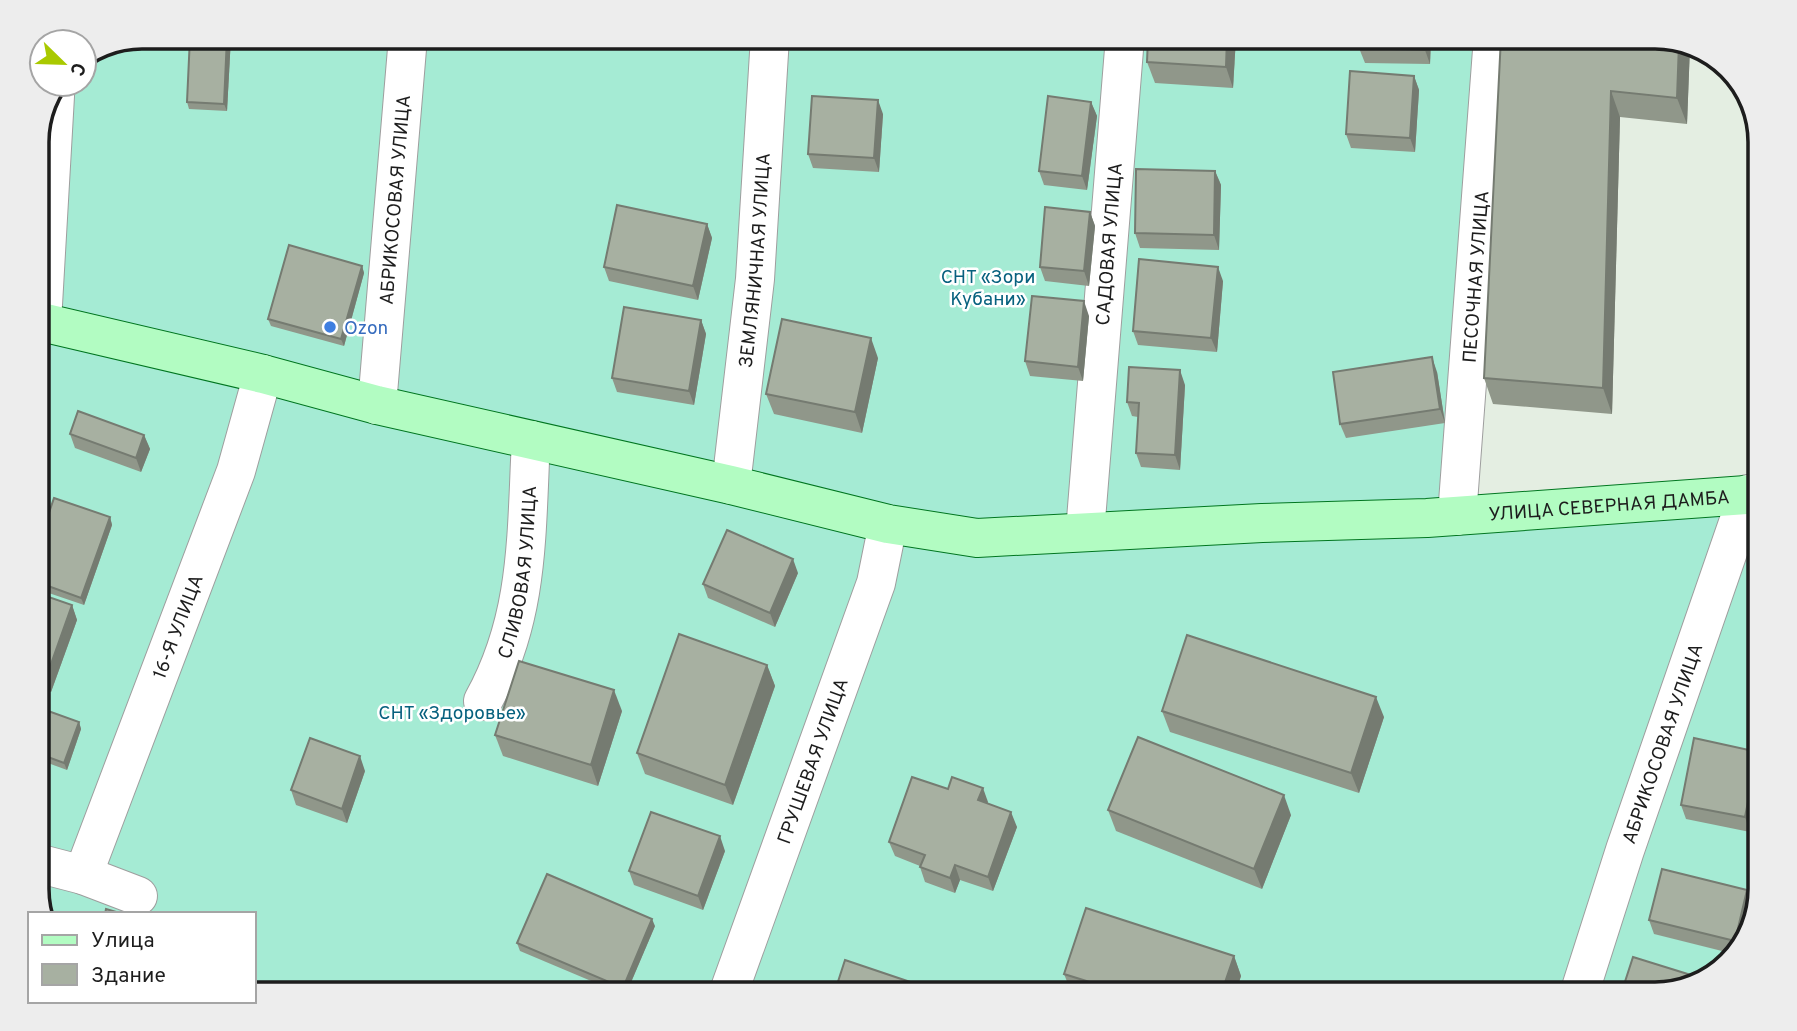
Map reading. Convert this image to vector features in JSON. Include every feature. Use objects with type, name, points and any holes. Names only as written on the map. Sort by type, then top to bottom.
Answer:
[{"type":"street","name":"АБРИКОСОВАЯ УЛИЦА","points":[[377,405],[407,49]]},
{"type":"street","name":"ЗЕМЛЯНИЧНАЯ УЛИЦА","points":[[731,485],[755,279],[770,49]]},
{"type":"street","name":"САДОВАЯ УЛИЦА","points":[[1086,532],[1124,49]]},
{"type":"street","name":"ПЕСОЧНАЯ УЛИЦА","points":[[1457,516],[1492,49]]},
{"type":"street","points":[[49,186],[54,114]]},
{"type":"street","name":"УЛИЦА СЕВЕРНАЯ ДАМБА","points":[[49,323],[264,374],[377,405],[731,485],[888,524],[977,538],[1457,516],[1748,494]]},
{"type":"street","name":"16-Я УЛИЦА","points":[[83,875],[236,471],[264,374]]},
{"type":"street","name":"СЛИВОВАЯ УЛИЦА","points":[[482,701],[496,676],[512,634],[526,564],[531,440]]},
{"type":"street","name":"АБРИКОСОВАЯ УЛИЦА","points":[[1583,982],[1625,850],[1748,511]]},
{"type":"street","name":"ГРУШЕВАЯ УЛИЦА","points":[[733,982],[876,583],[888,524]]},
{"type":"street","points":[[49,866],[83,875],[138,896]]},
{"type":"green space","points":[[142,49],[1489,49],[1457,515],[1748,495],[1748,889],[1745,913],[1736,935],[1721,955],[1701,970],[1679,979],[1655,982],[256,982],[256,912],[52,912],[49,895],[49,136],[61,98],[98,98],[98,60],[112,54]]},
{"type":"building","points":[[189,49],[226,49],[224,104],[187,102]]},
{"type":"building","points":[[1148,49],[1227,49],[1226,67],[1147,62]]},
{"type":"building","points":[[1500,49],[1655,49],[1679,52],[1677,98],[1611,91],[1603,388],[1484,378]]},
{"type":"building","points":[[1350,71],[1414,76],[1410,138],[1346,134]]},
{"type":"building","points":[[812,96],[878,100],[874,158],[808,154]]},
{"type":"building","points":[[1048,96],[1091,102],[1082,176],[1039,171]]},
{"type":"building","points":[[1136,169],[1215,171],[1214,235],[1135,233]]},
{"type":"building","points":[[617,205],[707,224],[693,286],[604,267]]},
{"type":"building","points":[[1045,207],[1090,212],[1084,271],[1040,267]]},
{"type":"building","points":[[289,245],[362,266],[341,339],[268,319]]},
{"type":"building","points":[[1139,259],[1218,267],[1211,338],[1133,331]]},
{"type":"building","points":[[1032,296],[1084,301],[1078,367],[1025,361]]},
{"type":"building","points":[[624,307],[701,320],[689,391],[612,378]]},
{"type":"building","points":[[782,319],[871,338],[855,412],[766,394]]},
{"type":"building","points":[[1432,357],[1440,409],[1340,424],[1333,372]]},
{"type":"building","points":[[1129,367],[1180,370],[1175,455],[1136,453],[1139,403],[1127,402]]},
{"type":"building","points":[[78,411],[144,435],[136,458],[70,434]]},
{"type":"building","points":[[54,498],[110,517],[81,598],[49,586],[49,513]]},
{"type":"building","points":[[727,530],[793,559],[770,613],[703,584]]},
{"type":"building","points":[[49,597],[72,605],[49,670]]},
{"type":"building","points":[[679,634],[767,665],[725,785],[637,753]]},
{"type":"building","points":[[1187,635],[1376,697],[1351,773],[1162,711]]},
{"type":"building","points":[[519,661],[614,690],[591,765],[495,735]]},
{"type":"building","points":[[49,711],[79,722],[64,763],[49,757]]},
{"type":"building","points":[[1138,737],[1284,795],[1254,869],[1108,810]]},
{"type":"building","points":[[310,738],[360,756],[342,809],[291,790]]},
{"type":"building","points":[[1694,738],[1748,750],[1748,802],[1745,817],[1681,805]]},
{"type":"building","points":[[912,777],[948,789],[952,777],[983,788],[978,800],[1011,812],[988,877],[955,865],[950,878],[920,867],[925,855],[889,842]]},
{"type":"building","points":[[651,812],[720,836],[698,896],[629,871]]},
{"type":"building","points":[[1662,869],[1747,890],[1737,933],[1732,940],[1649,920]]},
{"type":"building","points":[[547,874],[652,919],[626,982],[609,982],[517,943]]},
{"type":"building","points":[[1086,908],[1234,956],[1225,982],[1090,982],[1064,974]]},
{"type":"building","points":[[1633,957],[1690,975],[1667,981],[1625,982]]},
{"type":"building","points":[[845,960],[910,982],[838,982]]},
{"type":"place","name":"Ozon","points":[[330,327]]},
{"type":"park label","name":"СНТ «Зори Кубани»","points":[[988,287]]},
{"type":"park label","name":"СНТ «Здоровье»","points":[[452,712]]}]
